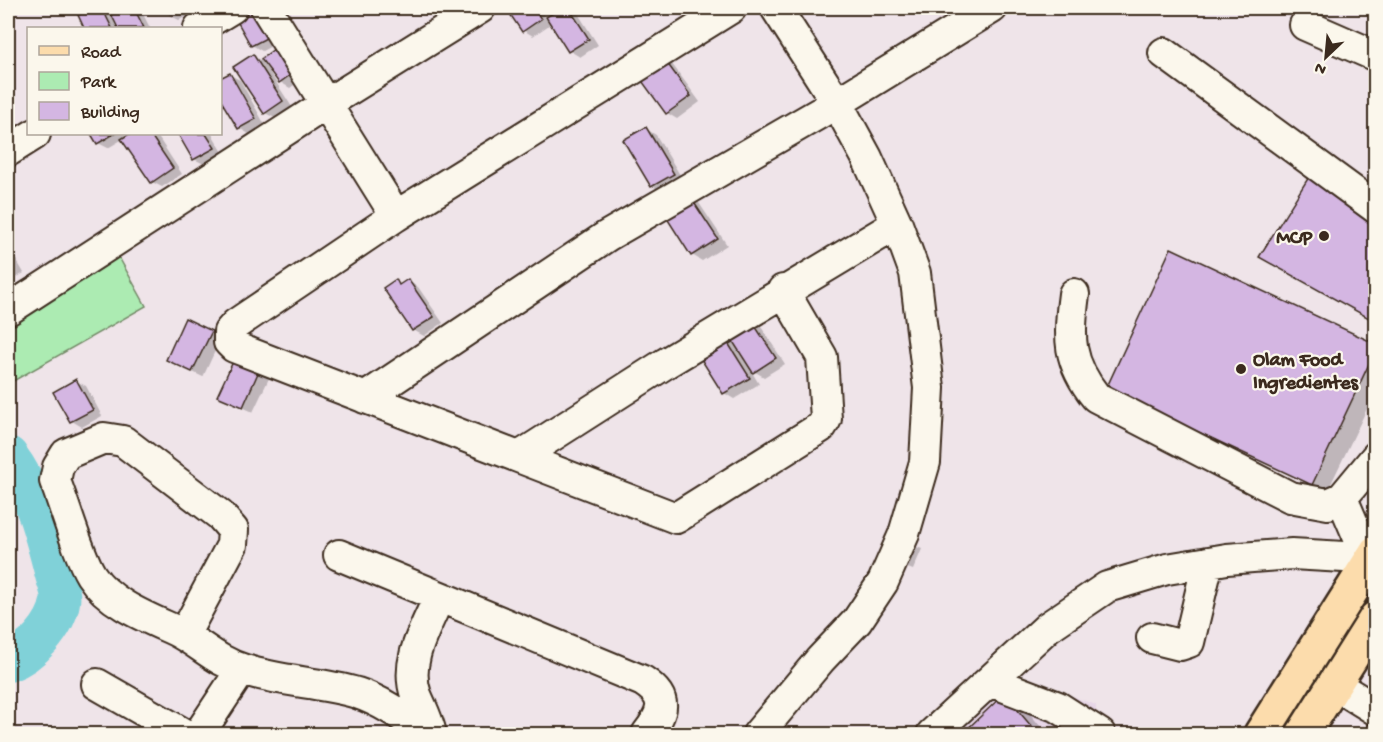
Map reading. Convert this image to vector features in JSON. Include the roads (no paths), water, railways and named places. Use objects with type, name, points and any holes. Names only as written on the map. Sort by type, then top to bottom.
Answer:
[{"type":"main road","points":[[1261,735],[1366,561]]},
{"type":"main road","points":[[1303,735],[1376,618]]},
{"type":"street","points":[[202,27],[232,8]]},
{"type":"street","points":[[266,8],[396,216]]},
{"type":"street","points":[[8,310],[326,104],[480,8]]},
{"type":"street","points":[[731,8],[396,216],[236,324],[230,332],[229,342],[234,347],[676,518],[686,514],[821,427],[826,419],[822,357],[783,291]]},
{"type":"street","points":[[758,735],[820,660],[857,621],[883,582],[904,534],[925,462],[929,388],[915,273],[897,224],[867,158],[837,103],[776,8]]},
{"type":"street","points":[[365,398],[607,236],[837,103],[992,8]]},
{"type":"street","points":[[1305,25],[1376,56]]},
{"type":"street","points":[[1164,52],[1373,201]]},
{"type":"street","points":[[8,151],[33,135]]},
{"type":"street","points":[[519,457],[783,291],[897,224]]},
{"type":"street","points":[[1074,294],[1071,315],[1072,359],[1083,381],[1096,398],[1290,497],[1328,504],[1342,498],[1376,457]]},
{"type":"street","points":[[184,635],[232,545],[233,530],[220,515],[123,441],[104,438],[66,454],[58,467],[55,481],[90,574],[104,591],[118,601],[184,635],[209,655],[273,679],[356,693],[390,707],[429,735]]},
{"type":"street","points":[[932,735],[1048,627],[1107,587],[1148,574],[1208,562],[1292,554],[1366,561],[1342,498]]},
{"type":"street","points":[[339,555],[644,681],[658,691],[662,705],[657,721],[647,735]]},
{"type":"street","points":[[1152,638],[1180,645],[1189,642],[1208,562]]},
{"type":"street","points":[[429,735],[427,716],[416,694],[411,671],[417,649],[439,597]]},
{"type":"street","points":[[199,735],[242,669]]},
{"type":"street","points":[[990,681],[1058,707],[1100,735]]},
{"type":"street","points":[[96,684],[184,735]]},
{"type":"street","points":[[1334,684],[1376,710]]},
{"type":"waterway","points":[[8,456],[25,483],[37,512],[59,588],[60,599],[58,611],[41,638],[25,653],[8,662]]},
{"type":"place","name":"MCP","points":[[1324,236]]},
{"type":"place","name":"Olam Food Ingredientes","points":[[1241,369]]}]
